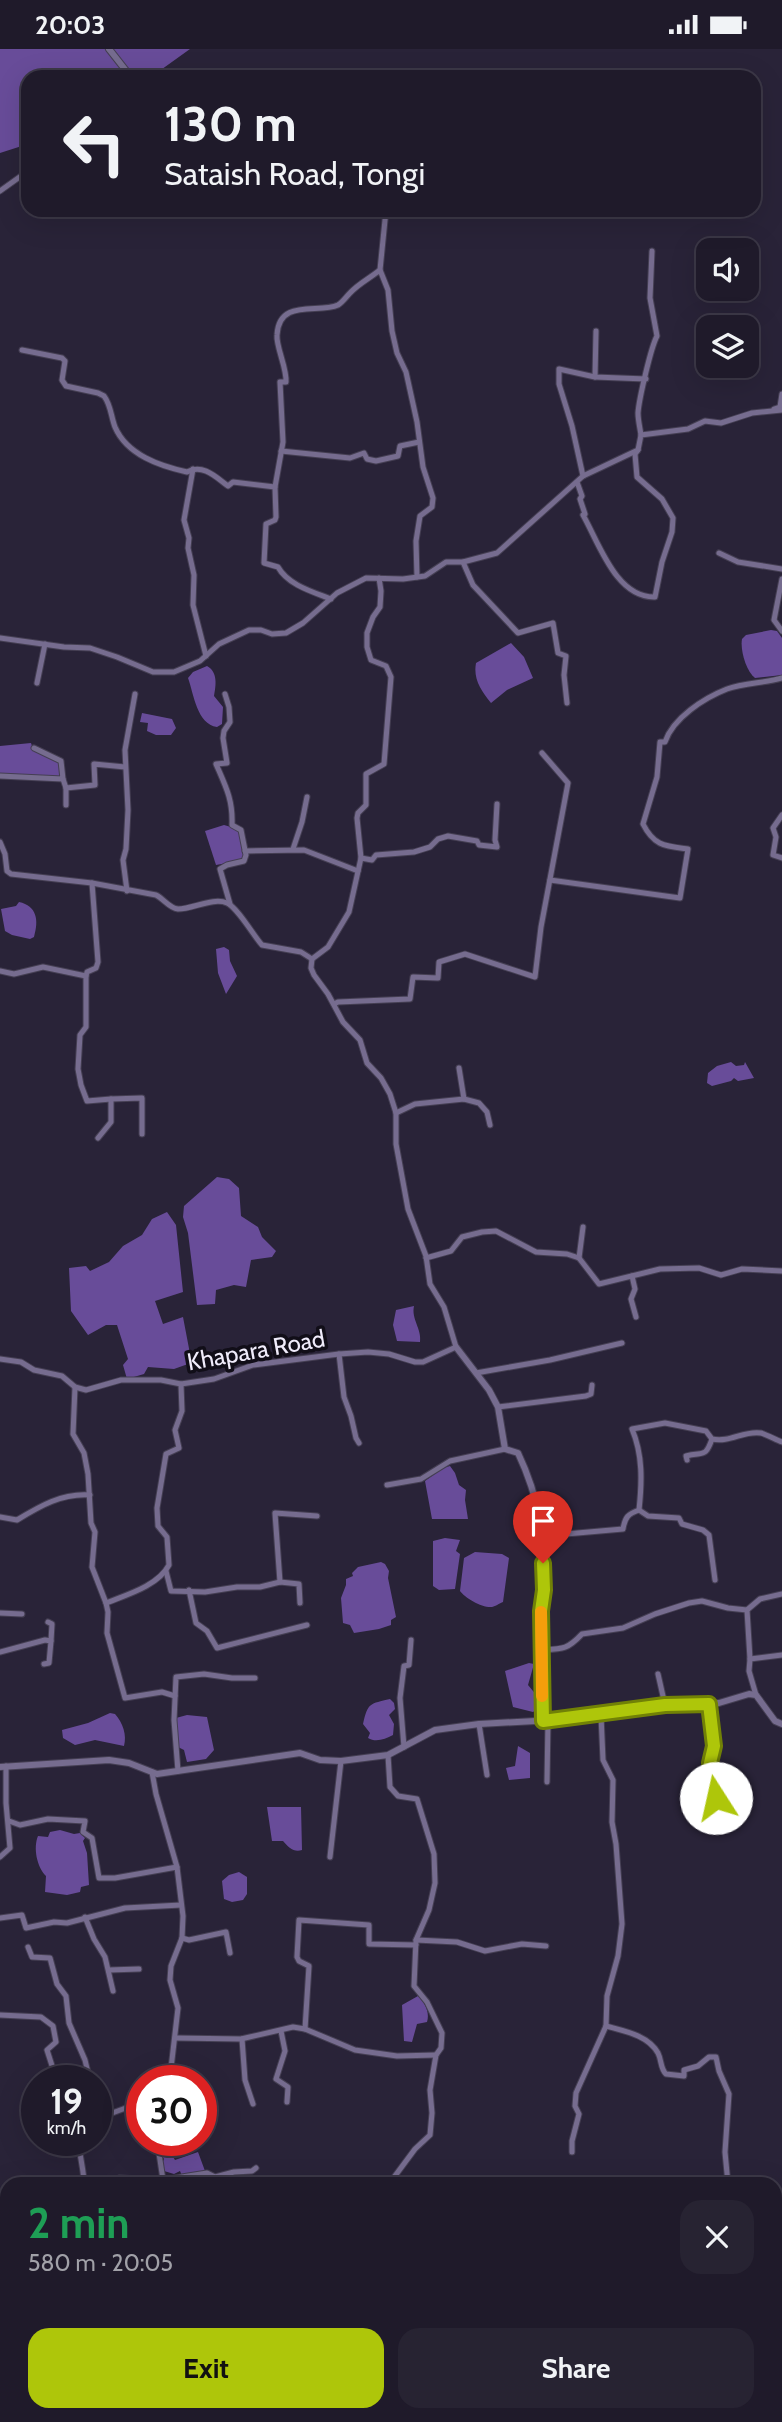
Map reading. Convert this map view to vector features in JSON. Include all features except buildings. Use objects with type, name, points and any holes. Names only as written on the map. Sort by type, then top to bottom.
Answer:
[{"type":"street","points":[[109,49],[126,70]]},
{"type":"street","points":[[0,191],[21,176]]},
{"type":"street","points":[[385,217],[380,270],[388,290],[392,331],[397,353],[406,372],[423,467],[433,498],[432,507],[419,516],[416,541],[417,577]]},
{"type":"street","points":[[577,482],[582,496],[580,499],[585,514],[583,515],[614,575],[641,594],[655,597],[672,532],[673,518],[662,499],[637,477],[635,454],[641,435],[638,414],[650,348],[657,336],[650,298],[652,251]]},
{"type":"street","points":[[331,599],[296,583],[280,572],[278,567],[264,563],[266,524],[276,517],[275,487],[284,428],[280,382],[286,382],[286,374],[277,339],[284,315],[310,307],[341,304],[350,293],[380,270]]},
{"type":"street","points":[[595,377],[596,331]]},
{"type":"street","points":[[22,350],[62,358],[65,361],[62,380],[66,386],[104,396],[119,435],[130,450],[168,467],[187,472],[193,469],[220,477],[228,486],[233,482],[275,487]]},
{"type":"street","points":[[583,476],[559,384],[559,369],[595,377],[646,379]]},
{"type":"street","points":[[775,409],[779,407],[782,394]]},
{"type":"street","points":[[641,435],[688,429],[705,421],[721,423],[775,409],[782,410]]},
{"type":"street","points":[[281,451],[351,458],[364,453],[367,459],[376,461],[398,456],[400,446],[419,442]]},
{"type":"street","points":[[0,638],[90,648],[142,669],[163,674],[188,668],[219,644],[249,630],[272,634],[286,633],[303,623],[337,593],[366,578],[425,576],[446,562],[463,562],[497,553],[583,476],[638,450]]},
{"type":"street","points":[[193,469],[184,520],[190,538],[188,548],[194,575],[193,605],[206,656]]},
{"type":"street","points":[[719,553],[738,562],[782,569]]},
{"type":"street","points":[[463,562],[472,585],[518,633],[553,623],[558,653],[566,656],[564,675],[567,703]]},
{"type":"street","points":[[379,578],[380,607],[370,624],[367,647],[371,660],[388,669],[391,677],[384,764],[366,774],[366,805],[356,818],[361,858],[349,912],[328,947],[312,959],[311,968],[343,1022],[360,1040],[367,1063],[381,1078],[397,1114],[396,1144],[405,1196],[426,1258],[430,1284],[444,1307],[456,1347],[498,1407],[505,1450]]},
{"type":"street","points":[[782,579],[774,620],[782,631]]},
{"type":"street","points":[[37,683],[45,643]]},
{"type":"street","points":[[550,880],[680,898],[688,849],[663,846],[649,836],[643,824],[657,777],[660,742],[665,742],[669,731],[695,707],[729,688],[782,678]]},
{"type":"street","points":[[127,891],[123,860],[128,810],[125,750],[135,694]]},
{"type":"street","points":[[225,694],[229,708],[229,722],[223,738],[227,763],[216,764],[231,797],[232,825],[241,830],[245,851],[244,861],[220,869],[230,904],[262,945],[301,952],[312,959]]},
{"type":"street","points":[[34,748],[61,761],[66,805]]},
{"type":"street","points":[[334,1004],[410,999],[413,977],[438,978],[439,962],[465,954],[535,977],[568,783],[542,754]]},
{"type":"street","points":[[66,788],[95,785],[94,764],[125,767]]},
{"type":"street","points":[[0,776],[63,779]]},
{"type":"street","points":[[293,849],[307,797]]},
{"type":"street","points":[[361,858],[372,860],[376,855],[414,852],[430,847],[438,839],[448,836],[497,847],[497,804]]},
{"type":"street","points":[[782,815],[774,828],[776,837],[773,855],[782,858]]},
{"type":"street","points":[[0,842],[7,871],[11,874],[92,883],[156,895],[179,909],[221,901],[230,904]]},
{"type":"street","points":[[245,851],[304,850],[358,871]]},
{"type":"street","points":[[92,883],[98,962],[96,968],[86,976],[86,1027],[80,1035],[78,1069],[81,1085],[87,1101],[142,1098],[142,1134]]},
{"type":"street","points":[[0,971],[22,973],[43,967],[86,976]]},
{"type":"street","points":[[459,1068],[464,1099]]},
{"type":"street","points":[[98,1138],[111,1122],[111,1099]]},
{"type":"street","points":[[397,1114],[415,1104],[464,1099],[479,1103],[491,1125]]},
{"type":"street","points":[[579,1258],[583,1227]]},
{"type":"street","points":[[426,1258],[451,1251],[462,1237],[496,1231],[536,1252],[567,1254],[579,1258],[599,1284],[668,1269],[699,1268],[721,1275],[742,1269],[782,1271]]},
{"type":"street","points":[[632,1276],[635,1289],[631,1300],[636,1317]]},
{"type":"street","points":[[476,1373],[550,1360],[622,1343]]},
{"type":"street","name":"Khapara Road","points":[[75,1387],[86,1390],[121,1380],[161,1380],[181,1384],[214,1379],[253,1365],[339,1354],[389,1354],[415,1362],[439,1356],[456,1347]]},
{"type":"street","points":[[339,1354],[344,1398],[359,1443]]},
{"type":"street","points":[[0,1359],[21,1362],[34,1370],[62,1376],[75,1387],[73,1434],[84,1453],[91,1523],[95,1531],[92,1567],[106,1603],[107,1633],[125,1698],[162,1692],[175,1696]]},
{"type":"street","points":[[181,1384],[182,1411],[175,1430],[179,1448],[166,1454],[157,1508],[158,1526],[167,1537],[170,1558],[166,1571],[169,1590],[205,1592],[260,1587],[280,1582],[299,1584],[300,1603]]},
{"type":"street","points":[[498,1407],[586,1396],[591,1394],[592,1385]]},
{"type":"street","points":[[639,1510],[642,1487],[640,1454],[632,1429],[664,1423],[706,1430],[712,1439],[722,1442],[761,1433],[782,1442]]},
{"type":"street","points":[[687,1460],[686,1455],[703,1455],[708,1451],[712,1439]]},
{"type":"street","points":[[387,1485],[421,1479],[450,1461],[505,1450],[518,1453],[538,1511],[543,1537],[541,1650],[547,1782]]},
{"type":"street","points":[[0,1517],[17,1520],[38,1507],[73,1493],[90,1495]]},
{"type":"street","points":[[543,1537],[623,1529],[629,1513],[639,1510]]},
{"type":"street","points":[[639,1510],[648,1516],[679,1518],[682,1524],[703,1530],[709,1535],[715,1580]]},
{"type":"street","points":[[280,1582],[275,1513],[317,1516]]},
{"type":"street","points":[[106,1603],[134,1592],[166,1571]]},
{"type":"street","points":[[189,1590],[196,1623],[207,1631],[217,1648],[307,1625]]},
{"type":"street","points":[[541,1650],[564,1649],[576,1642],[582,1634],[623,1629],[655,1614],[689,1603],[702,1601],[747,1610],[760,1599],[782,1594]]},
{"type":"street","points":[[747,1610],[749,1671],[756,1695],[775,1721],[782,1724]]},
{"type":"street","points":[[0,1613],[22,1613]]},
{"type":"street","points":[[44,1664],[51,1660],[52,1624],[48,1622]]},
{"type":"street","points":[[404,1747],[401,1698],[404,1666],[409,1665],[411,1640]]},
{"type":"street","points":[[0,1651],[51,1641]]},
{"type":"street","points":[[750,1659],[782,1655]]},
{"type":"street","points":[[178,1772],[174,1720],[176,1677],[204,1674],[255,1678]]},
{"type":"street","points":[[658,1674],[665,1705]]},
{"type":"street","points":[[0,1857],[10,1848],[3,1766],[109,1760],[128,1763],[152,1772],[178,1772],[300,1753],[320,1760],[341,1761],[388,1755],[435,1730],[479,1724],[546,1721],[665,1705],[709,1704],[749,1694],[756,1695]]},
{"type":"street","points":[[709,1704],[714,1746],[710,1763],[716,1798]]},
{"type":"street","points":[[572,2152],[579,2113],[575,2106],[576,2093],[607,2026],[607,1996],[618,1956],[622,1914],[612,1822],[613,1780],[603,1760],[601,1715]]},
{"type":"street","points":[[479,1724],[487,1775]]},
{"type":"street","points":[[388,1755],[390,1787],[398,1796],[417,1799],[434,1853],[433,1897],[416,1943],[414,1986],[427,2002],[442,2033],[430,2091],[430,2135],[415,2149],[394,2177]]},
{"type":"street","points":[[330,1857],[341,1761]]},
{"type":"street","points":[[152,1772],[177,1867],[183,1916],[181,1938],[171,1966],[170,1980],[178,2008],[172,2065]]},
{"type":"street","points":[[9,1821],[20,1825],[48,1819],[85,1821],[83,1832],[92,1838],[99,1878],[115,1878],[177,1867]]},
{"type":"street","points":[[0,1918],[22,1915],[26,1928],[54,1922],[66,1923],[125,1908],[181,1905]]},
{"type":"street","points":[[85,1917],[109,1969],[113,1991]]},
{"type":"street","points":[[305,2029],[309,1966],[297,1958],[299,1920],[369,1925],[369,1944],[457,1941],[485,1951],[522,1944],[546,1946]]},
{"type":"street","points":[[181,1938],[198,1939],[226,1932],[230,1953]]},
{"type":"street","points":[[28,1947],[32,1957],[50,1958],[57,1985],[68,2000],[69,2023],[86,2065]]},
{"type":"street","points":[[109,1969],[139,1969]]},
{"type":"street","points":[[0,2015],[41,2017],[52,2026],[55,2042],[47,2050],[52,2065]]},
{"type":"street","points":[[607,2026],[648,2042],[659,2054],[661,2069],[666,2074],[684,2076],[684,2070],[698,2066],[709,2057],[716,2057],[729,2094],[725,2152],[727,2177]]},
{"type":"street","points":[[176,2038],[242,2039],[293,2027],[305,2029],[355,2050],[410,2057],[436,2055]]},
{"type":"street","points":[[281,2031],[285,2051],[276,2079],[288,2087],[287,2102]]},
{"type":"street","points":[[242,2039],[245,2080],[253,2104]]},
{"type":"street","points":[[79,2156],[84,2177]]},
{"type":"street","points":[[159,2156],[163,2177]]},
{"type":"street","points":[[187,2177],[207,2173],[215,2177],[256,2168]]},
{"type":"shaded area","points":[[0,49],[190,49],[161,70],[21,70],[21,146],[0,153]]},
{"type":"shaded area","points":[[777,631],[782,638],[782,675],[755,678],[744,660],[742,639],[746,635]]},
{"type":"shaded area","points":[[511,643],[524,657],[533,678],[507,690],[491,703],[477,679],[476,663]]},
{"type":"shaded area","points":[[207,666],[215,675],[214,696],[223,707],[222,724],[217,727],[210,725],[201,715],[188,678],[193,672]]},
{"type":"shaded area","points":[[142,713],[172,719],[176,728],[171,735],[156,735],[147,731],[148,723],[140,722]]},
{"type":"shaded area","points":[[31,743],[33,749],[59,761],[62,777],[0,775],[0,746]]},
{"type":"shaded area","points":[[224,825],[238,829],[244,857],[238,861],[216,865],[205,831]]},
{"type":"shaded area","points":[[19,902],[30,907],[35,915],[36,931],[30,939],[5,931],[1,909],[16,906]]},
{"type":"shaded area","points":[[224,947],[229,950],[230,961],[237,976],[226,994],[218,973],[216,949]]},
{"type":"shaded area","points":[[731,1062],[736,1066],[744,1065],[745,1062],[754,1078],[738,1081],[734,1078],[712,1086],[707,1083],[708,1073],[717,1066]]},
{"type":"shaded area","points":[[217,1177],[229,1179],[239,1188],[241,1216],[258,1227],[262,1237],[276,1251],[272,1257],[251,1260],[246,1287],[234,1285],[216,1290],[215,1304],[197,1305],[188,1233],[183,1217],[184,1206]]},
{"type":"shaded area","points":[[167,1212],[176,1225],[183,1292],[155,1301],[163,1324],[183,1317],[191,1359],[188,1364],[174,1369],[148,1367],[144,1374],[127,1379],[123,1365],[128,1359],[117,1325],[106,1325],[88,1335],[71,1311],[69,1268],[86,1266],[90,1271],[109,1262],[123,1246],[142,1235],[152,1219]]},
{"type":"shaded area","points":[[414,1306],[420,1342],[397,1341],[393,1325],[396,1310]]},
{"type":"shaded area","points":[[450,1466],[459,1485],[466,1490],[468,1519],[432,1519],[425,1481]]},
{"type":"shaded area","points":[[445,1538],[460,1540],[456,1551],[460,1554],[455,1589],[439,1590],[433,1586],[433,1541]]},
{"type":"shaded area","points":[[475,1552],[502,1554],[509,1558],[503,1602],[493,1607],[474,1602],[460,1591],[464,1558]]},
{"type":"shaded area","points":[[381,1562],[389,1571],[396,1617],[391,1620],[391,1625],[354,1633],[350,1625],[343,1623],[341,1598],[346,1579],[353,1576],[352,1573],[358,1567]]},
{"type":"shaded area","points":[[529,1663],[534,1664],[528,1685],[538,1697],[537,1709],[533,1712],[513,1707],[505,1671]]},
{"type":"shaded area","points":[[390,1699],[395,1709],[389,1715],[394,1724],[393,1735],[377,1740],[368,1738],[370,1733],[363,1724],[368,1708],[374,1703]]},
{"type":"shaded area","points":[[110,1713],[115,1714],[122,1725],[125,1733],[124,1746],[95,1740],[75,1745],[63,1738],[62,1730]]},
{"type":"shaded area","points":[[187,1715],[207,1717],[214,1750],[206,1759],[187,1762],[184,1750],[178,1747],[176,1718]]},
{"type":"shaded area","points":[[518,1746],[530,1753],[530,1778],[509,1780],[506,1768],[515,1766]]},
{"type":"shaded area","points":[[267,1807],[301,1807],[302,1850],[294,1850],[283,1841],[272,1841]]},
{"type":"shaded area","points":[[60,1830],[80,1833],[85,1838],[83,1841],[87,1853],[89,1885],[81,1887],[80,1892],[67,1895],[45,1892],[46,1876],[40,1868],[36,1852],[38,1836],[48,1837],[50,1832]]},
{"type":"shaded area","points":[[239,1872],[247,1877],[247,1894],[243,1900],[232,1902],[224,1899],[222,1881]]},
{"type":"shaded area","points":[[418,1996],[426,2008],[427,2022],[417,2024],[412,2042],[404,2041],[402,2005]]},
{"type":"shaded area","points":[[162,2156],[172,2156],[175,2160],[199,2156],[205,2171],[182,2176],[180,2171],[174,2174],[164,2171]]},
{"type":"slow traffic","points":[[541,1612],[542,1696]]},
{"type":"route","points":[[543,1563],[543,1721],[583,1718],[680,1703],[709,1704],[714,1746],[710,1763],[716,1798]]}]
